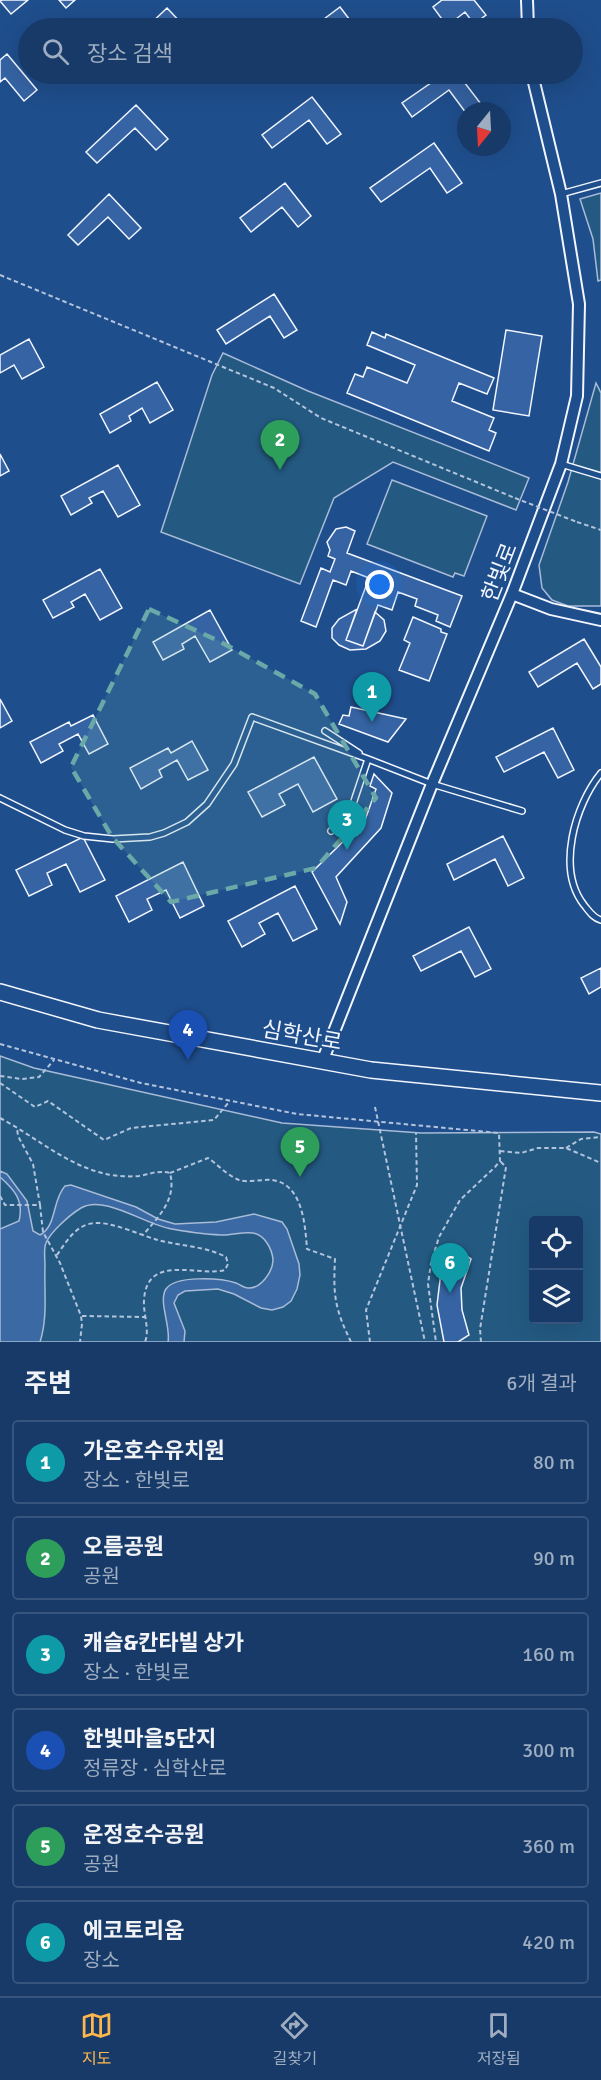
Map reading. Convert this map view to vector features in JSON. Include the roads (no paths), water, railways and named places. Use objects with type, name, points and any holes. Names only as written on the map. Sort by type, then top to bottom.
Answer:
[{"type":"street","points":[[527,0],[528,18]]},
{"type":"street","name":"한빛로","points":[[322,1062],[432,784],[512,594],[561,464],[577,396],[579,304],[561,194],[534,84]]},
{"type":"street","points":[[512,594],[551,609],[601,620]]},
{"type":"street","name":"심학산로","points":[[0,992],[98,1020],[322,1062],[371,1070],[601,1093]]},
{"type":"lane","points":[[561,194],[601,183]]},
{"type":"lane","points":[[561,464],[601,476]]},
{"type":"lane","points":[[0,798],[65,830],[84,836],[150,837],[164,833],[187,822],[207,804],[234,764],[252,717],[432,784],[522,811]]},
{"type":"lane","points":[[325,732],[368,759]]},
{"type":"lane","points":[[331,831],[352,807],[368,759]]},
{"type":"lane","points":[[601,773],[590,787],[579,810],[572,840],[571,872],[578,897],[596,918],[601,920]]},
{"type":"place","name":"오름공원","points":[[280,470]]},
{"type":"place","name":"가온호수유치원","points":[[372,722]]},
{"type":"place","name":"캐슬&칸타빌 상가","points":[[347,850]]},
{"type":"place","name":"한빛마을5단지","points":[[188,1060]]},
{"type":"place","name":"운정호수공원","points":[[300,1177]]},
{"type":"place","name":"에코토리움","points":[[450,1293]]}]
